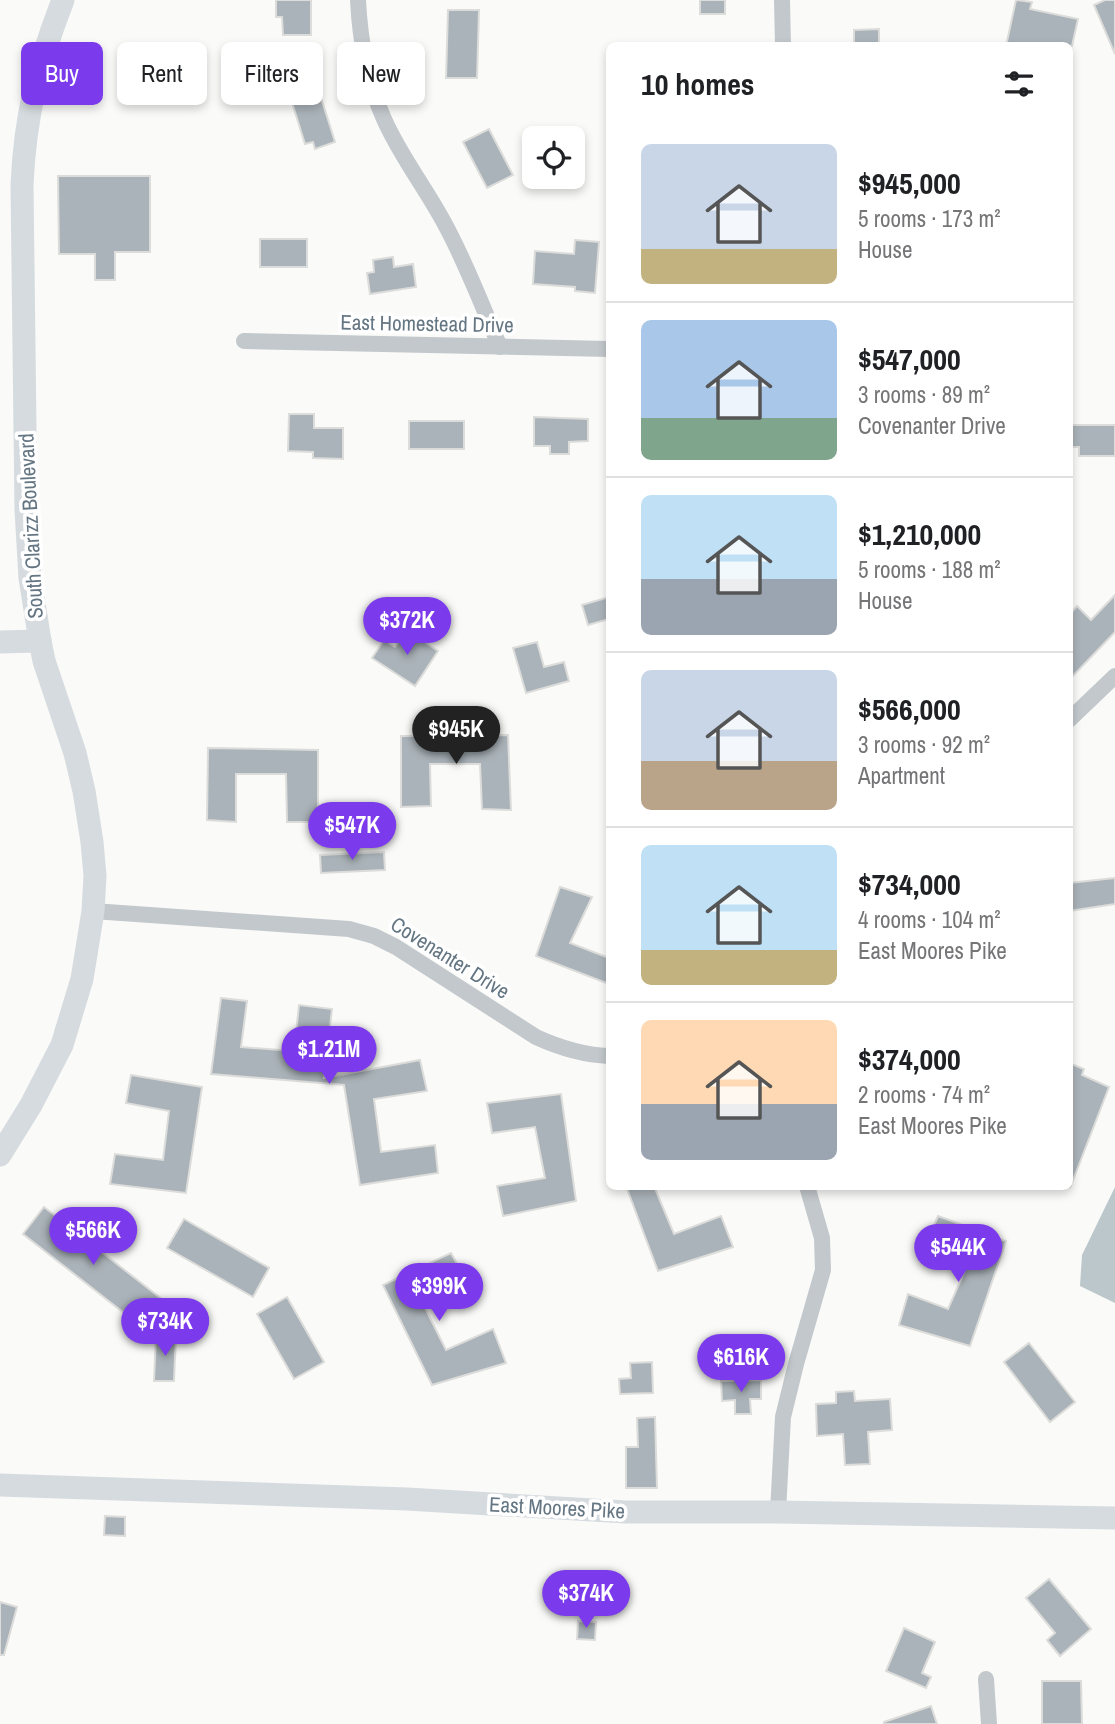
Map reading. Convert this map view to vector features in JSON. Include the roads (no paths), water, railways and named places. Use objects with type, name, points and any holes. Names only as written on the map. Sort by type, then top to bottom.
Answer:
[{"type":"street","name":"South Clarizz Boulevard","points":[[0,1155],[31,1105],[62,1045],[82,979],[93,911],[92,842],[85,792],[40,641],[30,578],[26,510],[22,185],[24,148],[29,110],[42,57],[63,0]]},
{"type":"street","points":[[358,0],[366,67],[385,121],[448,229],[500,347]]},
{"type":"street","points":[[782,0],[783,42]]},
{"type":"street","name":"East Homestead Drive","points":[[244,341],[606,349]]},
{"type":"street","points":[[0,642],[40,641]]},
{"type":"street","points":[[1073,716],[1115,676]]},
{"type":"street","name":"Covenanter Drive","points":[[93,911],[349,929],[374,936],[396,947],[536,1037],[574,1052],[606,1056]]},
{"type":"street","points":[[778,1512],[783,1417],[823,1270],[822,1238],[808,1190]]},
{"type":"street","name":"East Moores Pike","points":[[0,1485],[407,1499],[626,1512],[1115,1518]]},
{"type":"street","points":[[986,1679],[989,1724]]}]
